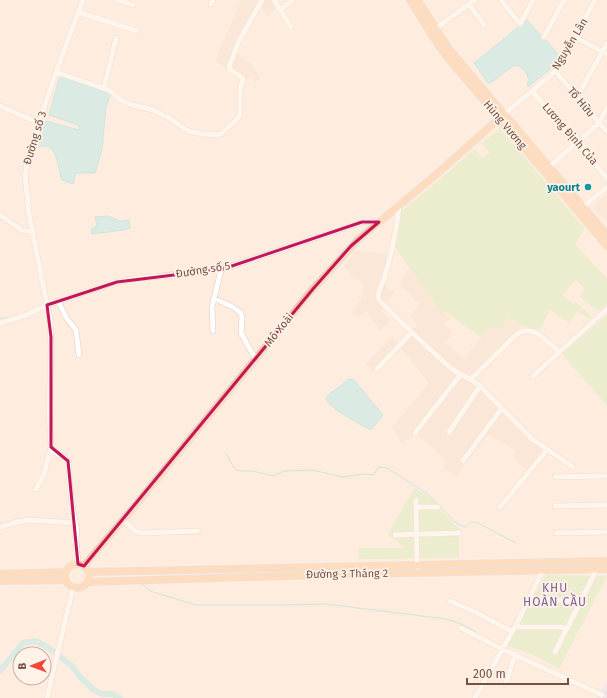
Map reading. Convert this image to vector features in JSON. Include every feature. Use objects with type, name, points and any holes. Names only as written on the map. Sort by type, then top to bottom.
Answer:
[{"type":"main road","name":"Hùng Vương","points":[[410,0],[443,51],[549,167],[583,207],[604,228],[607,235]]},
{"type":"main road","name":"Hùng Vương","points":[[418,0],[449,49],[501,116],[607,246]]},
{"type":"main road","name":"Mô Xoài","points":[[81,565],[123,520],[255,358],[343,254],[501,116]]},
{"type":"main road","name":"Đường 3 Tháng 2","points":[[88,572],[607,561]]},
{"type":"main road","points":[[81,565],[88,572],[88,582],[81,588],[73,588],[67,584],[65,580],[65,572],[70,566],[81,565]]},
{"type":"main road","name":"Đường 3 Tháng 2","points":[[88,582],[349,574],[607,569]]},
{"type":"main road","points":[[0,574],[65,572]]},
{"type":"main road","points":[[0,581],[65,580]]},
{"type":"street","name":"Đường số 3","points":[[36,489],[44,474],[51,447],[49,402],[51,337],[47,305],[32,232],[26,194],[25,174],[28,157],[39,122],[83,0]]},
{"type":"street","points":[[118,0],[134,6]]},
{"type":"street","points":[[56,72],[104,88],[129,104],[153,110],[171,119],[188,131],[218,135],[223,133],[230,124],[240,118],[241,115],[240,90],[243,79],[230,70],[230,65],[238,43],[262,0]]},
{"type":"street","points":[[274,0],[292,27]]},
{"type":"street","points":[[280,10],[293,0]]},
{"type":"street","points":[[435,29],[475,0]]},
{"type":"street","points":[[502,0],[520,24],[533,0]]},
{"type":"street","points":[[544,37],[564,0]]},
{"type":"street","name":"Nguyễn Lân","points":[[501,116],[560,66],[595,0]]},
{"type":"street","points":[[469,4],[484,24]]},
{"type":"street","points":[[78,12],[137,31]]},
{"type":"street","points":[[575,37],[605,53]]},
{"type":"street","points":[[104,88],[116,38]]},
{"type":"street","points":[[577,97],[605,53],[607,43]]},
{"type":"street","name":"Tố Hữu","points":[[555,71],[607,132]]},
{"type":"street","name":"Lương Định Của","points":[[532,91],[607,178]]},
{"type":"street","points":[[0,106],[39,122]]},
{"type":"street","points":[[549,167],[599,123],[607,107]]},
{"type":"street","points":[[583,207],[607,187]]},
{"type":"street","points":[[399,205],[392,250],[378,296],[379,300],[450,367],[480,386],[527,435],[573,467]]},
{"type":"street","points":[[0,215],[23,231],[32,232]]},
{"type":"street","name":"Đường số 5","points":[[0,323],[24,316],[47,305],[117,282],[138,278],[221,270],[364,222],[379,222]]},
{"type":"street","points":[[213,331],[212,307],[221,270]]},
{"type":"street","points":[[215,299],[233,306],[241,313],[241,333],[255,358]]},
{"type":"street","points":[[58,302],[67,319],[76,330],[79,355]]},
{"type":"street","points":[[533,376],[607,309]]},
{"type":"street","points":[[377,369],[412,332]]},
{"type":"street","points":[[471,379],[516,335],[522,332],[533,332],[539,334],[559,352]]},
{"type":"street","points":[[415,433],[461,374]]},
{"type":"street","points":[[449,432],[480,386]]},
{"type":"street","points":[[463,462],[502,408]]},
{"type":"street","points":[[51,447],[53,452],[64,457],[68,461],[69,480],[77,531],[76,540],[81,565]]},
{"type":"street","points":[[500,507],[547,450]]},
{"type":"street","points":[[555,477],[607,476]]},
{"type":"street","points":[[416,500],[417,566]]},
{"type":"street","points":[[555,506],[607,505]]},
{"type":"street","points":[[416,507],[438,507]]},
{"type":"street","points":[[0,527],[28,520],[75,523]]},
{"type":"street","points":[[123,520],[134,530],[140,533],[198,531]]},
{"type":"street","points":[[556,533],[607,532]]},
{"type":"street","points":[[395,535],[459,533]]},
{"type":"street","points":[[485,564],[486,572]]},
{"type":"street","points":[[349,567],[349,574]]},
{"type":"street","points":[[554,652],[594,574],[594,569]]},
{"type":"street","points":[[180,570],[180,579]]},
{"type":"street","points":[[475,698],[511,631],[516,625],[543,570]]},
{"type":"street","points":[[47,698],[73,588]]},
{"type":"street","points":[[529,598],[534,600],[576,600],[580,602]]},
{"type":"street","points":[[450,601],[511,631]]},
{"type":"street","points":[[516,625],[520,627],[561,627],[566,629]]},
{"type":"street","points":[[461,628],[502,649],[602,695]]},
{"type":"street","points":[[506,683],[515,654]]},
{"type":"highlighted area","points":[[362,222],[379,222],[351,246],[313,289],[84,566],[78,564],[68,461],[51,447],[51,337],[47,305],[117,282],[223,269]]},
{"type":"shaded area","points":[[241,0],[273,0],[276,6],[269,17],[259,8],[236,52],[252,65],[261,78],[255,82],[252,77],[246,80],[241,79],[215,60]]},
{"type":"shaded area","points":[[607,194],[607,221],[592,208]]},
{"type":"shaded area","points":[[354,251],[393,255],[384,284],[395,292],[381,310],[391,321],[380,330],[366,311],[358,317],[352,312],[362,298],[364,282],[351,277],[350,272],[345,267]]},
{"type":"shaded area","points":[[409,267],[440,311],[452,317],[444,324],[453,333],[446,342],[464,359],[492,326],[506,317],[515,321],[521,326],[519,330],[472,374],[532,436],[546,446],[526,470],[514,458],[515,450],[488,435],[456,476],[443,468],[447,461],[416,434],[402,443],[392,427],[429,383],[398,345],[372,372],[366,364],[391,337],[401,343],[417,325],[411,315],[419,305],[399,284]]},
{"type":"shaded area","points":[[607,682],[607,698],[596,698],[601,691]]},
{"type":"green space","points":[[500,128],[585,229],[575,244],[607,279],[607,304],[598,311],[580,297],[585,289],[576,280],[562,295],[574,304],[576,302],[592,317],[589,319],[577,311],[570,323],[550,310],[540,330],[521,326],[515,321],[506,317],[502,329],[492,326],[482,338],[447,313],[440,311],[395,247],[401,212],[475,149],[483,158],[490,153],[482,143]]},
{"type":"green space","points":[[607,315],[607,406],[562,354]]},
{"type":"green space","points":[[415,488],[434,500],[444,514],[459,529],[459,558],[358,559],[359,548],[405,548],[387,534]]},
{"type":"green space","points":[[546,575],[607,576],[559,669],[534,655],[506,645]]},
{"type":"water","points":[[527,20],[560,56],[549,70],[528,87],[528,76],[516,65],[494,81],[488,83],[474,63]]},
{"type":"water","points":[[64,77],[80,83],[108,90],[111,94],[106,107],[102,149],[95,173],[76,173],[73,184],[62,180],[57,160],[50,148],[46,146],[36,147],[46,121],[79,130],[80,129],[78,125],[49,115],[59,79]]},
{"type":"water","points":[[108,216],[120,221],[129,220],[130,228],[92,234],[91,229],[97,226],[95,217]]},
{"type":"water","points":[[349,379],[354,380],[383,415],[372,429],[369,429],[347,417],[331,406],[326,399],[327,396]]},
{"type":"waterway","points":[[156,274],[228,264],[311,237]]},
{"type":"waterway","points":[[114,280],[123,279]]},
{"type":"waterway","points":[[0,318],[10,318]]},
{"type":"waterway","points":[[226,454],[237,470],[253,471],[273,476],[284,471],[312,470],[343,477],[363,474],[373,475],[379,467],[387,468],[429,495],[457,524],[466,527],[471,522],[476,522],[516,543]]},
{"type":"waterway","points":[[142,584],[150,591],[196,605],[326,604],[446,619],[461,624],[476,632]]},
{"type":"waterway","points":[[0,671],[23,643],[36,641],[49,648],[72,666],[81,678],[93,689],[102,694],[113,694],[120,698]]},
{"type":"waterway","points":[[603,698],[607,691]]},
{"type":"place","name":"yaourt","points":[[588,187]]},
{"type":"district","name":"KHU HOÀN CẦU","points":[[555,595]]}]
